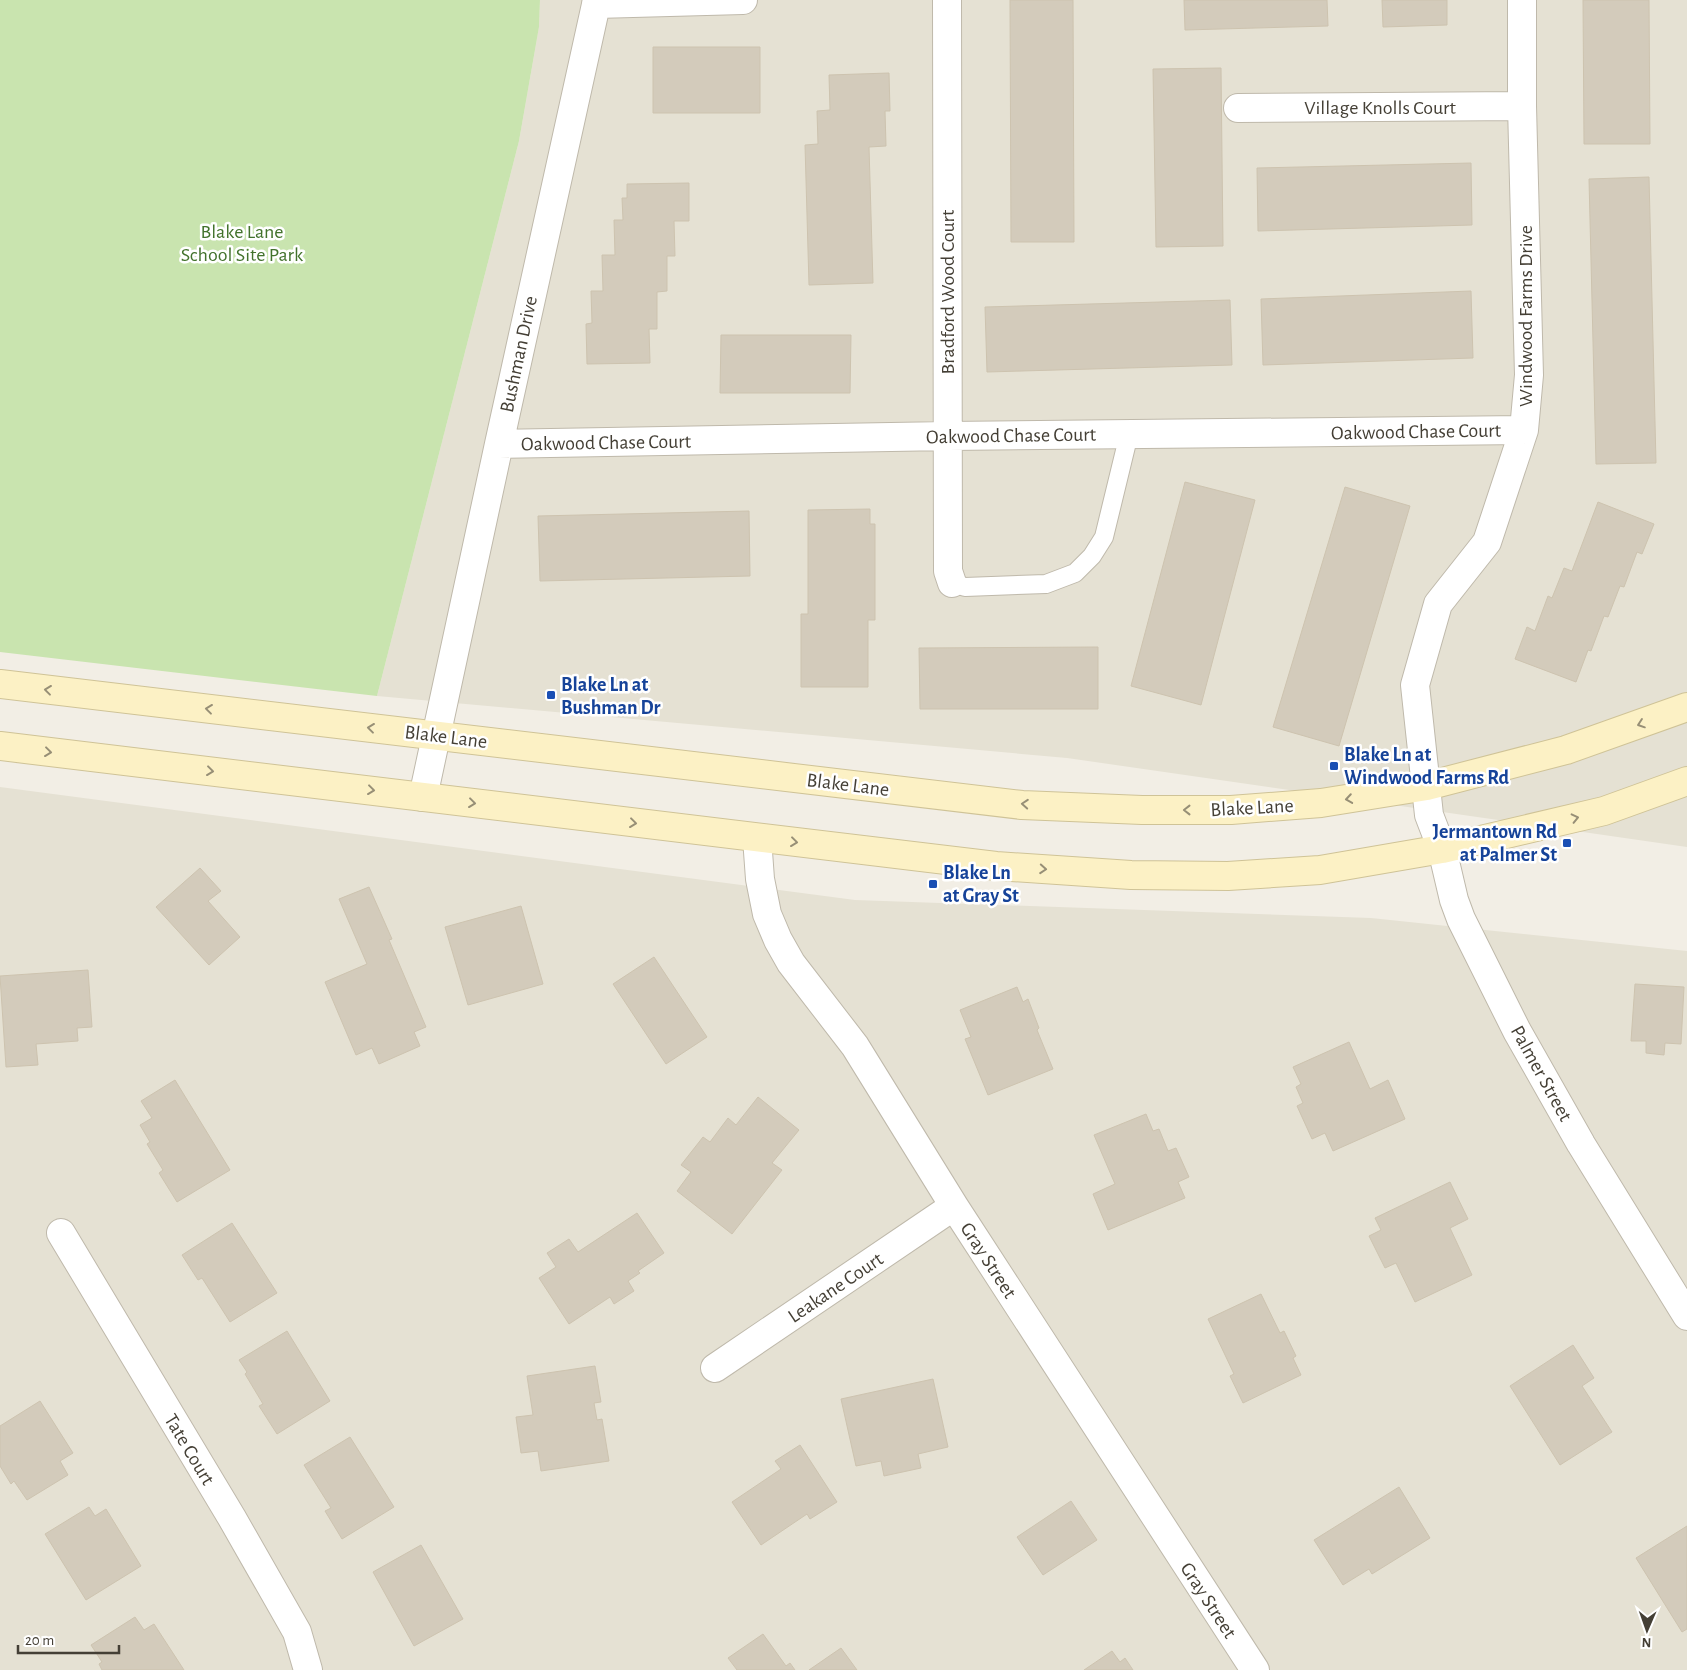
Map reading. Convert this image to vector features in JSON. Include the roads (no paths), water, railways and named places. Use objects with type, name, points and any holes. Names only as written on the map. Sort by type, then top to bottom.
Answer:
[{"type":"main road","name":"Blake Lane","points":[[0,684],[1022,804],[1142,810],[1231,810],[1321,803],[1426,786],[1566,750],[1687,707]]},
{"type":"main road","points":[[0,746],[996,866],[1131,875],[1228,876],[1320,870],[1442,849],[1604,811],[1687,781]]},
{"type":"street","points":[[596,2],[743,0]]},
{"type":"street","name":"Bradford Wood Court","points":[[947,0],[948,571],[952,583]]},
{"type":"street","name":"Windwood Farms Drive","points":[[1429,815],[1415,685],[1438,604],[1487,542],[1524,430],[1529,375],[1522,106],[1522,0]]},
{"type":"street","name":"Bushman Drive","points":[[423,797],[596,2]]},
{"type":"street","name":"Village Knolls Court","points":[[1238,108],[1522,106]]},
{"type":"street","name":"Oakwood Chase Court","points":[[499,444],[948,436],[1524,430]]},
{"type":"street","name":"Palmer Street","points":[[1429,815],[1442,849],[1454,900],[1461,920],[1517,1030],[1581,1144],[1687,1316]]},
{"type":"street","name":"Gray Street","points":[[757,838],[760,879],[767,914],[778,940],[791,963],[854,1046],[954,1206],[1255,1670]]},
{"type":"street","name":"Leakane Court","points":[[715,1368],[954,1206]]},
{"type":"street","name":"Tate Court","points":[[61,1233],[232,1518],[297,1632],[308,1670]]},
{"type":"lane","points":[[952,583],[965,587],[1046,584],[1075,572],[1092,556],[1104,537],[1129,434]]},
{"type":"place","name":"Blake Ln at Bushman Dr","points":[[551,695]]},
{"type":"place","name":"Blake Ln at Windwood Farms Rd","points":[[1334,766]]},
{"type":"place","name":"Jermantown Rd at Palmer St","points":[[1567,843]]},
{"type":"place","name":"Blake Ln at Gray St","points":[[933,884]]},
{"type":"park label","name":"Blake Lane School Site Park","points":[[242,242]]}]
